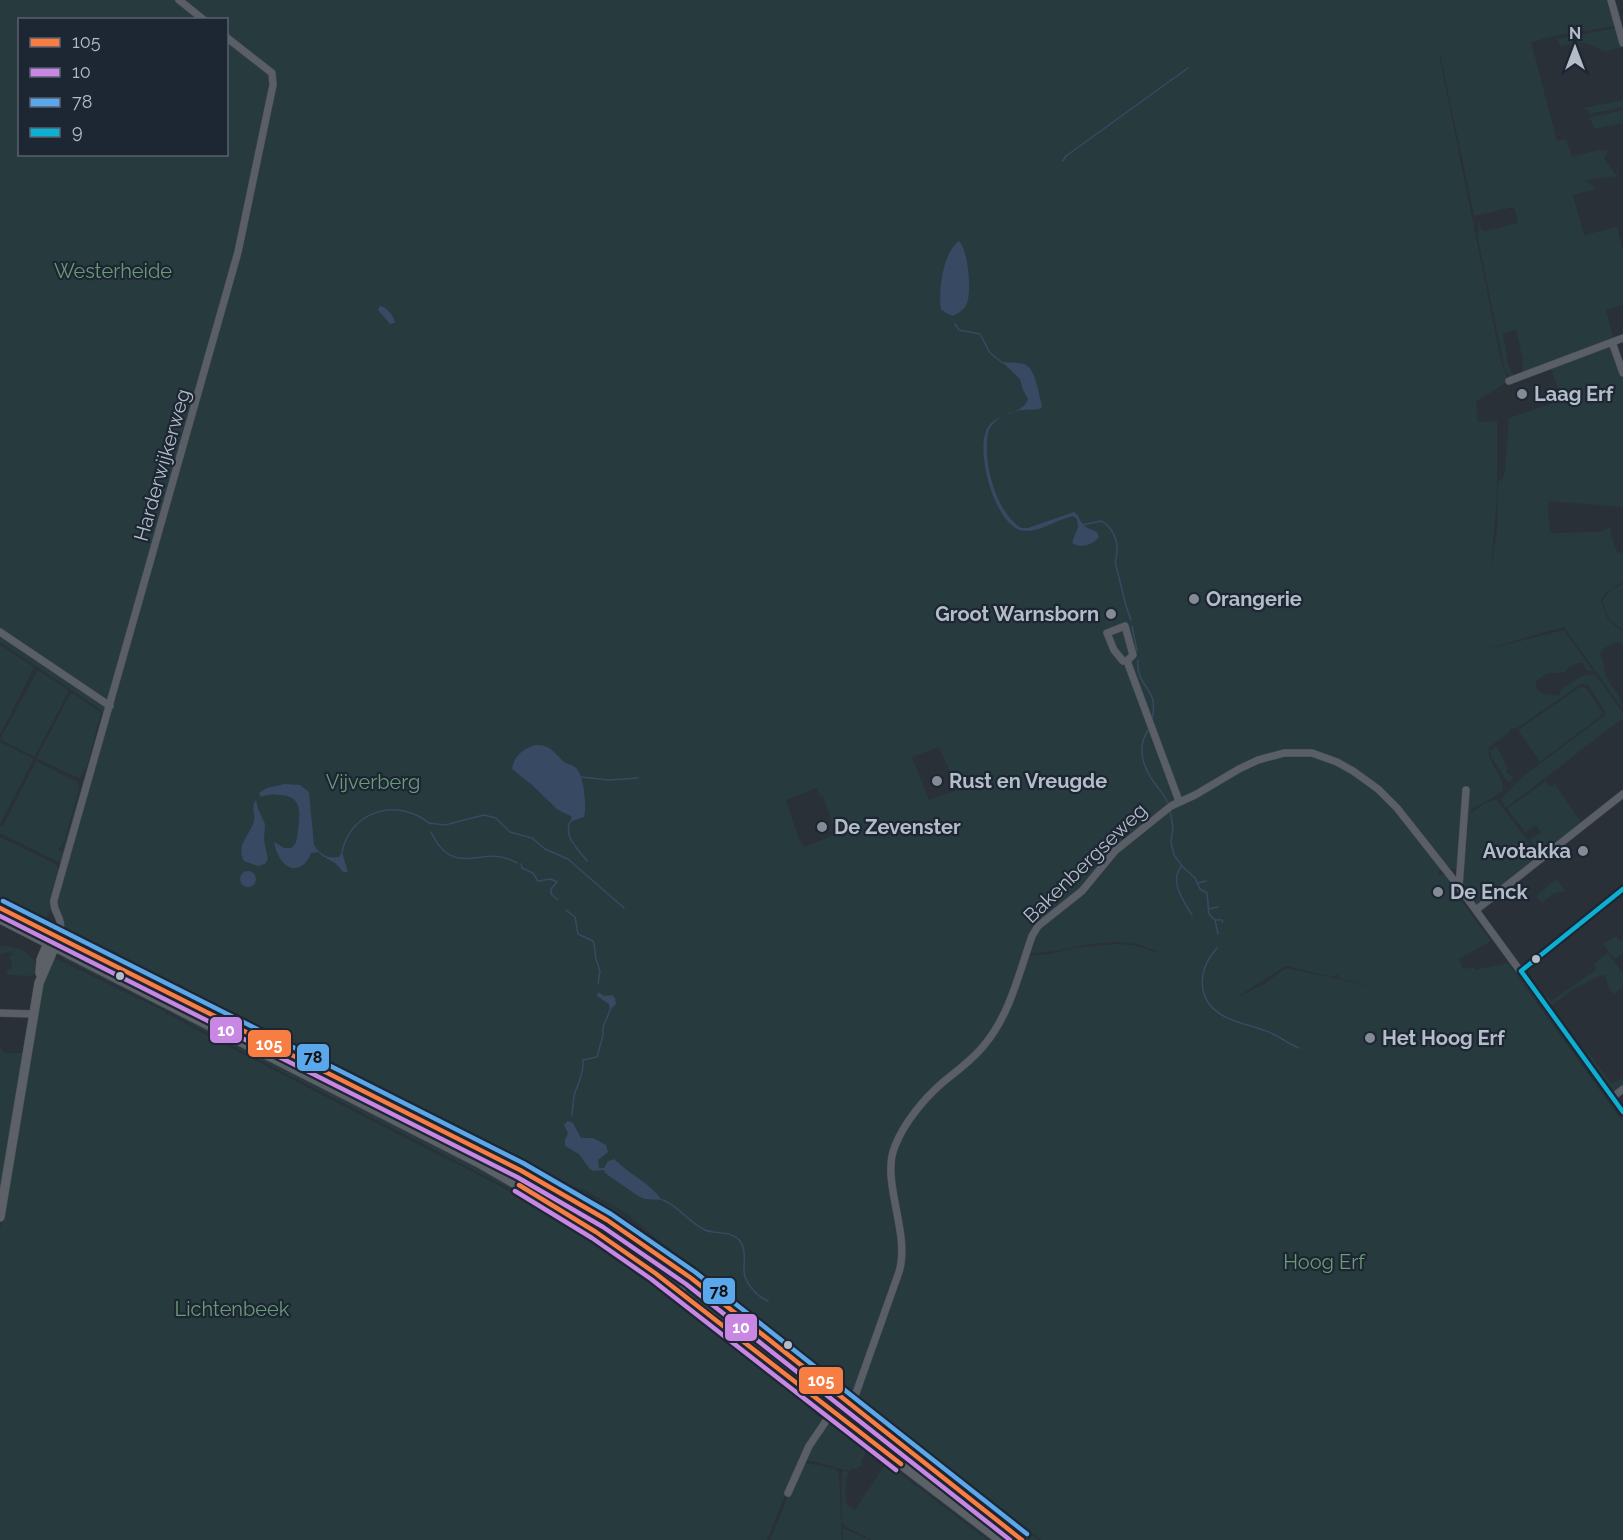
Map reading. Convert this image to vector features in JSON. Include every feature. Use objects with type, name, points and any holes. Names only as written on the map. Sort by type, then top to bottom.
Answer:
[{"type":"main road","points":[[0,908],[555,1188],[622,1228],[691,1278],[1022,1540]]},
{"type":"main road","points":[[0,919],[512,1181],[597,1233],[680,1292],[1000,1540]]},
{"type":"main road","points":[[0,1217],[33,1014],[40,979],[56,935]]},
{"type":"street","points":[[179,0],[202,18]]},
{"type":"street","points":[[1611,0],[1623,44]]},
{"type":"street","name":"Harderwijkerweg","points":[[56,935],[61,927],[59,916],[54,908],[54,900],[238,252],[273,85],[272,73],[228,40]]},
{"type":"street","points":[[1509,381],[1623,338]]},
{"type":"street","points":[[1612,342],[1623,373]]},
{"type":"street","points":[[1125,626],[1132,655],[1127,661],[1123,661],[1119,656],[1107,633],[1125,626]]},
{"type":"street","points":[[0,632],[110,706]]},
{"type":"street","points":[[1127,661],[1179,801]]},
{"type":"street","name":"Bakenbergseweg","points":[[788,1493],[809,1446],[826,1421],[856,1394],[903,1258],[892,1186],[892,1154],[898,1139],[928,1097],[983,1047],[996,1030],[1004,1015],[1032,936],[1038,926],[1082,891],[1124,843],[1179,801],[1195,795],[1258,760],[1284,753],[1312,753],[1337,762],[1378,789],[1390,800],[1414,827],[1459,887],[1623,1112]]},
{"type":"street","points":[[1459,887],[1466,790]]},
{"type":"street","points":[[1476,910],[1623,794]]},
{"type":"street","points":[[1447,871],[1460,870]]},
{"type":"street","points":[[1521,971],[1623,889]]},
{"type":"street","points":[[0,1012],[33,1014]]},
{"type":"street","points":[[1613,1097],[1623,1089]]},
{"type":"street","points":[[680,1292],[691,1278]]},
{"type":"green space","name":"Westerheide","points":[[0,0],[176,0],[200,18],[18,18],[18,156],[228,156],[228,40],[272,75],[237,252],[117,677],[113,678],[109,694],[112,696],[109,701],[0,631]]},
{"type":"green space","points":[[181,0],[1609,0],[1616,26],[1563,34],[1531,42],[1557,141],[1566,139],[1572,156],[1599,150],[1608,151],[1604,158],[1615,174],[1620,176],[1585,180],[1596,189],[1573,195],[1584,235],[1617,227],[1623,250],[1623,305],[1606,310],[1614,340],[1522,375],[1523,361],[1516,330],[1503,333],[1508,365],[1514,376],[1510,377],[1505,371],[1477,234],[1479,222],[1481,229],[1485,231],[1518,223],[1514,207],[1474,216],[1439,54],[1501,360],[1507,378],[1504,384],[1476,402],[1478,422],[1497,421],[1497,499],[1491,568],[1497,529],[1498,482],[1503,478],[1505,471],[1509,418],[1562,400],[1550,367],[1607,345],[1611,346],[1623,378],[1623,507],[1549,501],[1548,509],[1550,533],[1600,532],[1612,526],[1610,533],[1617,552],[1623,553],[1623,582],[1606,592],[1601,601],[1608,620],[1623,632],[1623,645],[1620,642],[1611,645],[1605,648],[1600,655],[1607,678],[1619,697],[1623,709],[1564,627],[1483,650],[1564,630],[1593,671],[1587,671],[1583,663],[1575,664],[1565,672],[1547,674],[1536,681],[1538,690],[1557,696],[1560,690],[1582,676],[1595,674],[1623,713],[1623,718],[1506,808],[1501,799],[1526,774],[1605,715],[1605,711],[1588,685],[1581,684],[1516,729],[1510,729],[1509,733],[1489,747],[1490,758],[1501,778],[1503,790],[1471,810],[1471,813],[1485,803],[1496,799],[1540,857],[1476,907],[1461,887],[1461,871],[1446,867],[1402,811],[1399,813],[1442,868],[1438,872],[1439,875],[1445,874],[1450,878],[1449,884],[1491,941],[1459,959],[1463,969],[1474,967],[1475,970],[1508,963],[1623,1122],[1623,1540],[1041,1540],[857,1397],[904,1258],[894,1186],[896,1146],[911,1121],[929,1098],[984,1047],[997,1031],[1027,956],[1117,944],[1133,945],[1160,953],[1157,951],[1136,944],[1116,942],[1090,944],[1051,952],[1025,953],[1003,1015],[995,1030],[983,1046],[927,1097],[893,1145],[891,1186],[902,1258],[856,1392],[853,1393],[734,1302],[624,1212],[63,930],[62,918],[55,901],[240,252],[274,85],[272,71],[228,36],[228,18],[205,18]],"holes":[[[939,747],[958,790],[929,800],[912,757]],[[817,788],[820,796],[823,796],[836,834],[804,847],[798,837],[786,800]],[[1286,966],[1332,977],[1339,974],[1338,978],[1381,988],[1286,968],[1262,985],[1237,997]]]},
{"type":"green space","points":[[1616,28],[1621,48],[1604,52],[1583,43],[1560,46],[1558,39]]},
{"type":"green space","points":[[1623,100],[1623,107],[1590,114],[1589,110],[1580,109]]},
{"type":"green space","points":[[1623,110],[1623,123],[1594,129],[1590,117]]},
{"type":"green space","points":[[1623,584],[1623,630],[1609,619],[1602,601],[1610,590]]},
{"type":"green space","points":[[0,634],[106,705],[64,861],[58,862],[0,833],[0,825],[3,826],[36,761],[77,782],[80,786],[64,842],[58,850],[62,852],[103,713],[0,642]]},
{"type":"green space","points":[[0,645],[34,667],[0,735]]},
{"type":"green space","points":[[38,670],[67,689],[68,693],[33,756],[1,740],[1,737]]},
{"type":"green space","points":[[1580,687],[1586,688],[1603,714],[1540,762],[1518,730]]},
{"type":"green space","points":[[73,693],[101,713],[86,769],[79,778],[37,757],[70,694]]},
{"type":"green space","points":[[0,742],[32,758],[33,761],[0,824]]},
{"type":"green space","points":[[1496,746],[1508,769],[1506,771],[1513,776],[1510,782],[1506,780],[1491,757],[1491,750]]},
{"type":"green space","points":[[1546,781],[1550,787],[1555,784],[1581,822],[1541,854],[1530,840],[1541,832],[1536,825],[1525,832],[1507,809]]},
{"type":"green space","points":[[0,837],[54,863],[61,871],[45,921],[0,899]]},
{"type":"green space","points":[[1556,879],[1566,891],[1554,893],[1542,903],[1536,896]]},
{"type":"green space","points":[[1616,936],[1620,941],[1623,940],[1623,953],[1615,959],[1603,944]]},
{"type":"green space","points":[[74,938],[178,990],[176,994],[73,940]]},
{"type":"green space","points":[[0,946],[13,947],[25,952],[34,960],[38,973],[30,976],[8,975],[6,970],[10,970],[12,964],[9,957],[13,954],[10,952],[0,954]]},
{"type":"green space","points":[[1608,953],[1623,974],[1623,987],[1614,994],[1609,988],[1605,975],[1602,975],[1570,991],[1550,1007],[1544,998],[1547,996],[1551,1001],[1596,970],[1594,964]]},
{"type":"green space","points":[[65,955],[103,977],[169,1008],[168,1011],[63,959]]},
{"type":"green space","name":"Lichtenbeek","points":[[53,957],[166,1012],[166,1015],[169,1014],[534,1204],[609,1250],[734,1344],[823,1420],[800,1458],[767,1540],[0,1540],[0,1230],[41,986]]},
{"type":"green space","points":[[180,991],[431,1115],[428,1120],[178,995]]},
{"type":"green space","points":[[175,1000],[586,1209],[686,1278],[679,1287],[598,1230],[174,1004]]},
{"type":"green space","points":[[171,1009],[224,1038],[454,1152],[527,1192],[675,1291],[674,1296],[609,1249],[516,1192],[197,1028],[170,1012]]},
{"type":"green space","points":[[0,1045],[4,1053],[25,1053],[0,1203]]},
{"type":"green space","points":[[1589,1053],[1611,1083],[1623,1078],[1623,1087],[1613,1094],[1586,1057]]},
{"type":"green space","points":[[433,1116],[558,1182],[615,1209],[774,1334],[770,1335],[749,1321],[715,1291],[666,1256],[430,1121]]},
{"type":"green space","points":[[691,1282],[843,1404],[837,1410],[684,1292]]},
{"type":"green space","points":[[680,1296],[821,1408],[824,1418],[678,1298]]},
{"type":"green space","points":[[776,1335],[853,1396],[849,1397],[776,1338]]},
{"type":"green space","points":[[857,1399],[1038,1540],[1030,1540],[857,1404]]},
{"type":"green space","points":[[846,1405],[1017,1540],[1005,1540],[839,1412]]},
{"type":"green space","points":[[835,1421],[897,1469],[922,1483],[996,1540],[990,1540],[868,1447],[830,1423]]},
{"type":"green space","points":[[828,1424],[867,1448],[987,1540],[872,1540],[846,1527],[842,1522],[842,1472],[844,1470],[849,1473],[845,1489],[847,1505],[855,1510],[885,1465],[866,1452],[861,1461],[863,1465],[856,1469],[852,1468],[850,1471],[806,1460],[806,1453]]},
{"type":"green space","points":[[802,1462],[835,1469],[839,1473],[842,1540],[770,1540]]},
{"type":"green space","points":[[843,1529],[845,1529],[869,1540],[843,1540]]},
{"type":"water","points":[[959,241],[967,261],[969,289],[966,305],[953,316],[941,309],[940,292],[945,263]]},
{"type":"water","points":[[380,306],[390,312],[395,323],[390,324],[378,310]]},
{"type":"water","points":[[1002,362],[1021,363],[1029,368],[1037,384],[1041,408],[1015,411],[1021,408],[1028,399],[1020,379]]},
{"type":"water","points":[[1003,416],[989,429],[987,454],[992,483],[1004,510],[1021,528],[1028,528],[1074,512],[1085,527],[1097,532],[1099,537],[1093,542],[1083,546],[1072,543],[1078,527],[1077,519],[1073,516],[1040,529],[1026,531],[1011,524],[1002,514],[989,484],[983,451],[984,437],[988,427]]},
{"type":"water","points":[[535,745],[548,747],[578,771],[584,790],[584,817],[572,821],[571,816],[558,810],[512,769],[520,754]]},
{"type":"water","points":[[285,784],[300,785],[309,792],[314,845],[328,857],[339,857],[342,852],[348,872],[343,872],[318,852],[311,853],[304,864],[297,868],[287,866],[280,858],[274,842],[284,848],[291,848],[294,845],[299,825],[298,807],[293,799],[287,796],[273,794],[261,797],[259,793],[267,788]]},
{"type":"water","points":[[256,800],[265,824],[264,840],[268,859],[265,864],[258,866],[244,861],[241,851],[254,821]]},
{"type":"water","points":[[248,871],[254,873],[256,879],[254,885],[248,887],[242,885],[240,879],[242,873]]},
{"type":"water","points":[[598,992],[604,996],[612,995],[615,998],[616,1004],[610,1010],[609,1004],[597,996]]},
{"type":"water","points":[[568,1121],[573,1123],[581,1138],[593,1138],[606,1145],[608,1152],[598,1160],[599,1168],[604,1168],[608,1161],[614,1159],[651,1188],[662,1200],[645,1199],[638,1196],[604,1170],[593,1171],[589,1168],[579,1154],[565,1146],[568,1133],[564,1125]]},
{"type":"waterway","points":[[1063,161],[1066,156],[1188,68]]},
{"type":"waterway","points":[[955,324],[959,330],[980,334],[990,353],[1003,363]]},
{"type":"waterway","points":[[1082,525],[1101,521],[1114,534],[1117,547],[1115,564],[1131,620]]},
{"type":"waterway","points":[[1132,626],[1137,651]]},
{"type":"waterway","points":[[1138,660],[1140,676],[1153,700],[1152,718]]},
{"type":"waterway","points":[[1148,730],[1142,744],[1143,758],[1151,779],[1167,802]]},
{"type":"waterway","points":[[581,777],[609,780],[638,778]]},
{"type":"waterway","points":[[342,852],[355,826],[377,812],[404,811],[430,824]]},
{"type":"waterway","points":[[1170,811],[1173,827],[1171,842],[1174,855],[1195,878],[1200,889],[1207,893],[1209,914],[1215,920],[1218,934]]},
{"type":"waterway","points":[[429,823],[445,825],[484,815],[496,818],[510,832],[532,838],[545,849],[568,859],[624,908]]},
{"type":"waterway","points":[[572,819],[568,830],[569,835],[587,861]]},
{"type":"waterway","points":[[431,832],[440,847],[450,855],[460,858],[493,856],[517,863]]},
{"type":"waterway","points":[[521,864],[522,868],[533,873],[538,881],[551,879],[557,882],[551,889],[551,894],[558,900]]},
{"type":"waterway","points":[[1181,867],[1177,885],[1192,915]]},
{"type":"waterway","points":[[1198,883],[1206,881]]},
{"type":"waterway","points":[[1208,909],[1218,907]]},
{"type":"waterway","points":[[566,910],[575,917],[578,934],[593,941],[600,971],[598,984]]},
{"type":"waterway","points":[[1216,920],[1223,922]]},
{"type":"waterway","points":[[1217,948],[1203,974],[1202,983],[1207,1001],[1227,1018],[1261,1029],[1299,1048]]},
{"type":"waterway","points":[[572,1115],[574,1094],[581,1076],[583,1060],[597,1057],[603,1027],[611,1008]]},
{"type":"waterway","points":[[663,1200],[674,1206],[699,1227],[732,1235],[740,1241],[744,1251],[744,1274],[748,1283],[755,1292],[768,1301]]},
{"type":"transit line","name":"9","points":[[1521,971],[1623,889]]},
{"type":"transit line","name":"78","points":[[3,901],[523,1163],[611,1214],[695,1272],[1027,1534]]},
{"type":"transit line","name":"105","points":[[0,908],[520,1170],[607,1220],[691,1278],[1022,1540]]},
{"type":"transit line","name":"10","points":[[0,916],[517,1177],[603,1227],[686,1284],[1010,1540]]},
{"type":"transit line","name":"9","points":[[1521,971],[1623,1112]]},
{"type":"transit line","name":"105","points":[[519,1185],[596,1232],[655,1273],[901,1464]]},
{"type":"transit line","name":"10","points":[[515,1191],[592,1238],[651,1279],[896,1470]]},
{"type":"place","name":"Laag Erf","points":[[1522,394]]},
{"type":"place","name":"Orangerie","points":[[1194,599]]},
{"type":"place","name":"Groot Warnsborn","points":[[1111,614]]},
{"type":"place","name":"Rust en Vreugde","points":[[937,781]]},
{"type":"place","name":"De Zevenster","points":[[822,827]]},
{"type":"place","name":"Avotakka","points":[[1583,851]]},
{"type":"place","name":"De Enck","points":[[1438,892]]},
{"type":"place","name":"Het Hoog Erf","points":[[1370,1038]]},
{"type":"park label","name":"Vijverberg","points":[[373,782]]},
{"type":"park label","name":"Hoog Erf","points":[[1324,1262]]}]
